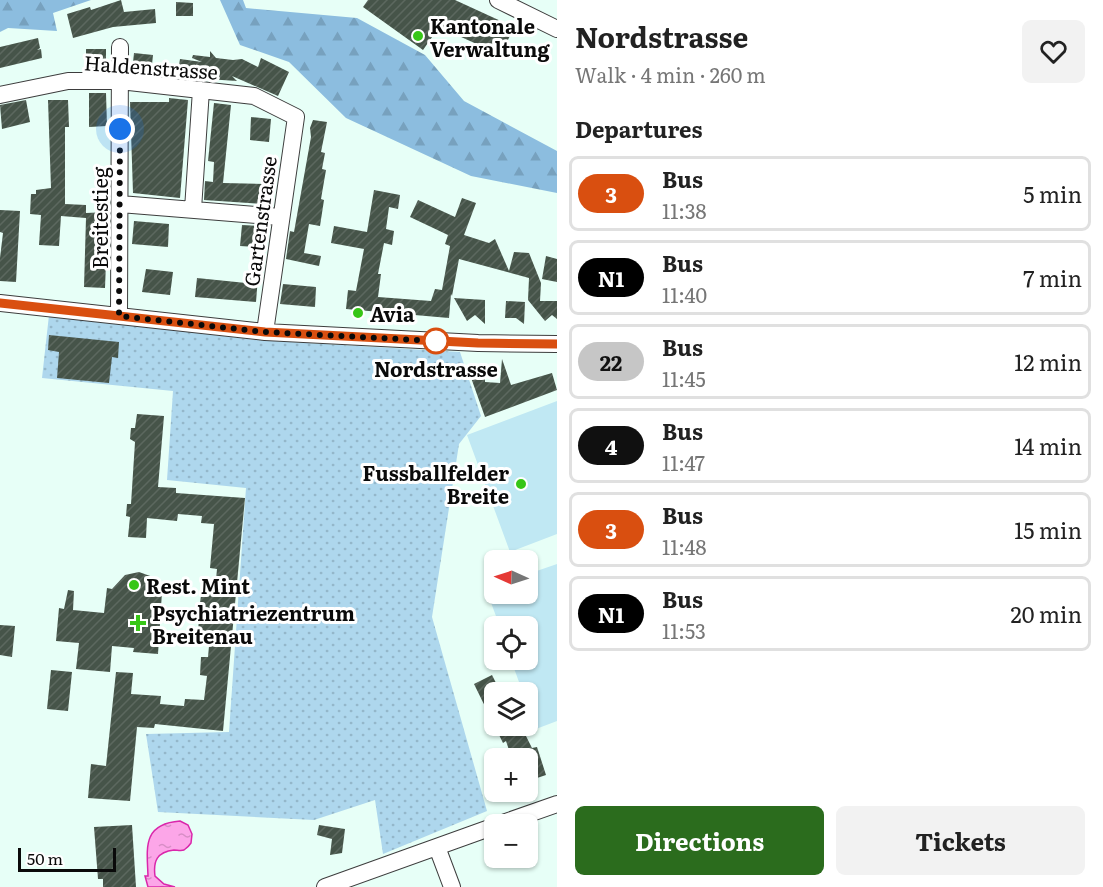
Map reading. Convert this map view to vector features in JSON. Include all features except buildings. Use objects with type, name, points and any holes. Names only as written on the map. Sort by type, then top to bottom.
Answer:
[{"type":"street","points":[[498,0],[557,29]]},
{"type":"street","name":"Breitestieg","points":[[119,316],[120,47]]},
{"type":"street","name":"Haldenstrasse","points":[[0,95],[68,81],[120,81],[254,96],[296,117]]},
{"type":"street","points":[[193,209],[201,90]]},
{"type":"street","name":"Gartenstrasse","points":[[265,332],[296,117]]},
{"type":"street","points":[[120,204],[280,217]]},
{"type":"street","points":[[0,303],[265,332],[478,343],[557,344]]},
{"type":"street","points":[[528,814],[557,804]]},
{"type":"street","points":[[325,887],[484,829]]},
{"type":"street","points":[[436,847],[452,887]]},
{"type":"green space","points":[[0,0],[91,0],[53,13],[57,31],[8,28],[0,32]]},
{"type":"green space","points":[[220,0],[243,0],[246,8],[357,18],[425,55],[464,101],[557,151],[557,193],[471,176],[346,118],[289,62],[240,45]]},
{"type":"shaded area","points":[[49,315],[257,340],[460,352],[481,416],[459,444],[432,617],[487,811],[383,854],[375,800],[314,820],[158,812],[146,734],[229,732],[246,488],[167,480],[173,391],[42,378]]},
{"type":"shaded area","name":"Fussballfelder Breite","points":[[557,401],[557,534],[515,550],[509,550],[467,435]]},
{"type":"shaded area","points":[[557,564],[557,721],[538,728],[538,682],[519,682],[515,670],[538,670],[538,616],[496,616],[492,604],[538,604],[538,571]]},
{"type":"water","points":[[180,821],[188,825],[192,834],[191,843],[184,850],[168,851],[160,855],[155,866],[155,876],[164,884],[175,887],[148,887],[145,876],[148,876],[149,839],[159,827]]},
{"type":"bus line","name":"3","points":[[0,303],[265,332],[478,343],[557,344]]},
{"type":"place","name":"Kantonale Verwaltung","points":[[418,36]]},
{"type":"place","name":"Avia","points":[[358,313]]},
{"type":"place","name":"Nordstrasse","points":[[436,341]]},
{"type":"place","name":"Fussballfelder Breite","points":[[521,484]]},
{"type":"place","name":"Rest. Mint","points":[[134,585]]},
{"type":"place","name":"Psychiatriezentrum Breitenau","points":[[138,623]]},
{"type":"route","points":[[120,129],[119,316],[265,332],[436,341]]}]
